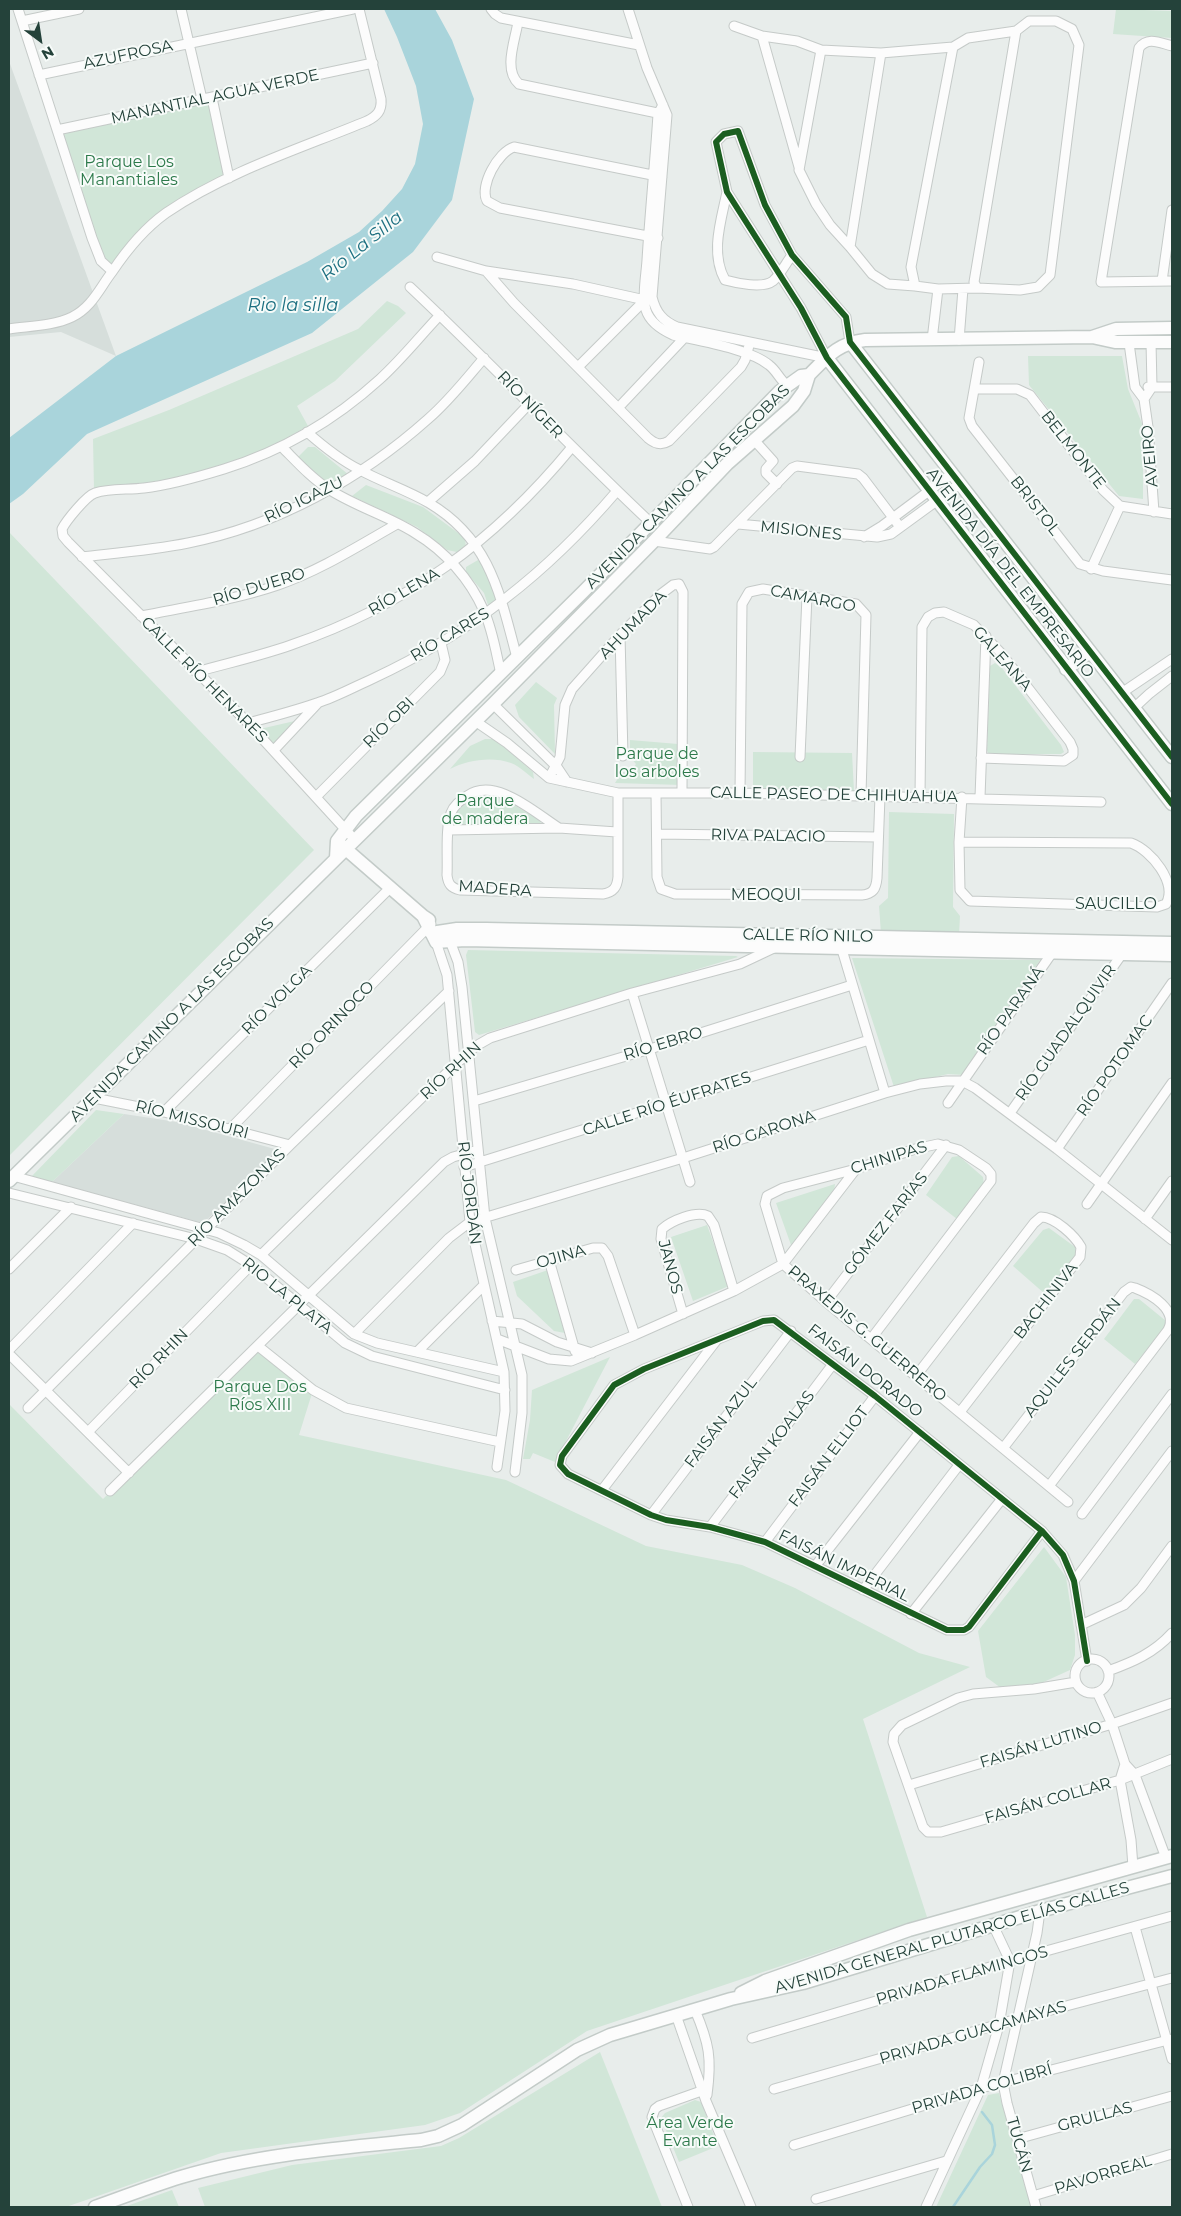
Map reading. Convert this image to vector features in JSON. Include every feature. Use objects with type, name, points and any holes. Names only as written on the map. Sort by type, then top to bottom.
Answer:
[{"type":"street","points":[[18,9],[98,254],[104,265],[112,271]]},
{"type":"street","points":[[22,21],[78,9]]},
{"type":"street","points":[[180,9],[202,99]]},
{"type":"street","name":"AZUFROSA","points":[[39,75],[188,42],[353,9]]},
{"type":"street","points":[[9,329],[48,324],[78,314],[93,300],[112,271],[144,234],[166,214],[229,178],[367,121],[378,114],[382,106],[359,9]]},
{"type":"street","points":[[492,9],[501,18],[639,45]]},
{"type":"street","points":[[628,9],[639,45],[663,105],[658,176],[658,238],[646,312],[662,330],[684,338],[748,354],[769,365],[775,370],[778,378],[787,385]]},
{"type":"street","points":[[734,26],[762,36],[798,41],[821,50],[881,53],[953,47],[968,38],[1016,31],[1030,21],[1056,21],[1072,29],[1079,45],[1050,275],[1038,287],[1020,290],[938,289],[888,284],[872,274],[830,225],[816,204],[800,170],[762,36]]},
{"type":"street","points":[[518,22],[510,69],[512,78],[519,84],[663,114]]},
{"type":"street","points":[[977,288],[974,282],[1016,31]]},
{"type":"street","points":[[1172,46],[1149,40],[1139,48],[1101,282],[1172,281]]},
{"type":"street","points":[[915,286],[911,268],[953,47]]},
{"type":"street","points":[[800,170],[821,50]]},
{"type":"street","points":[[850,247],[881,53]]},
{"type":"street","name":"MANANTIAL AGUA VERDE","points":[[57,130],[373,63]]},
{"type":"street","points":[[212,98],[229,178]]},
{"type":"street","points":[[827,358],[801,308],[727,192],[716,142],[724,134],[738,131],[765,205],[792,255],[846,317],[850,342]]},
{"type":"street","points":[[658,176],[514,147],[507,149],[497,160],[485,193],[487,201],[500,208],[658,238]]},
{"type":"street","points":[[658,176],[648,237],[648,298],[661,318],[673,325],[691,330],[827,358]]},
{"type":"street","points":[[727,192],[718,234],[719,268],[725,280],[742,284],[766,284],[773,281],[792,255]]},
{"type":"street","points":[[1162,281],[1172,210]]},
{"type":"street","points":[[437,257],[486,271],[648,298]]},
{"type":"street","points":[[486,271],[507,296],[653,442],[666,443],[741,366],[748,354],[750,342]]},
{"type":"street","name":"RÍO NÍGER","points":[[410,287],[651,523]]},
{"type":"street","points":[[959,340],[963,288]]},
{"type":"street","points":[[932,340],[938,289]]},
{"type":"street","points":[[578,367],[648,298]]},
{"type":"street","points":[[440,315],[381,378],[341,410],[282,447],[306,471],[330,490],[426,540],[452,564],[468,582],[486,614],[501,674]]},
{"type":"street","points":[[1092,337],[1116,329],[1172,328]]},
{"type":"street","points":[[619,407],[691,330]]},
{"type":"street","points":[[809,375],[827,358],[850,342],[1092,337],[1129,343],[1172,342]]},
{"type":"street","name":"AVENIDA DÍA DEL EMPRESARIO","points":[[850,342],[1172,757]]},
{"type":"street","points":[[1144,399],[1152,387],[1150,342]]},
{"type":"street","name":"AVEIRO","points":[[1129,343],[1135,387],[1144,399],[1151,456],[1154,512]]},
{"type":"street","name":"RÍO IGAZU","points":[[82,557],[187,544],[222,535],[288,510],[330,490],[360,471],[428,419],[484,358]]},
{"type":"street","name":"AVENIDA DÍA DEL EMPRESARIO","points":[[827,358],[1172,804]]},
{"type":"street","name":"BRISTOL","points":[[979,362],[969,418],[972,426],[1080,564],[1091,569]]},
{"type":"street","name":"AVENIDA CAMINO A LAS ESCOBAS","points":[[11,1179],[336,858],[346,843],[493,704],[727,464],[755,441],[800,398],[809,375],[801,376],[787,385],[345,829],[346,843]]},
{"type":"street","points":[[1135,387],[1172,387]]},
{"type":"street","name":"BELMONTE","points":[[975,389],[1018,389],[1030,395],[1103,490],[1120,506]]},
{"type":"street","points":[[428,502],[475,461],[529,404]]},
{"type":"street","points":[[308,432],[337,457],[360,471],[428,502],[460,527],[476,546],[494,576],[503,602],[517,658]]},
{"type":"street","points":[[755,441],[771,457],[773,461],[766,469],[766,473],[777,484]]},
{"type":"street","name":"CALLE RÍO HENARES","points":[[282,447],[226,468],[182,481],[145,488],[95,493],[86,499],[64,524],[62,532],[68,542],[82,557],[274,750],[345,829]]},
{"type":"street","name":"RÍO LENA","points":[[196,672],[282,648],[324,633],[374,611],[452,564],[476,546],[533,492],[572,447]]},
{"type":"street","points":[[654,541],[710,549],[714,547],[797,466],[858,474],[900,527]]},
{"type":"street","name":"MISIONES","points":[[738,524],[863,537],[891,534],[957,478]]},
{"type":"street","name":"RÍO CARES","points":[[248,723],[318,703],[382,674],[441,643],[503,602],[571,543],[617,491]]},
{"type":"street","name":"MISIONES","points":[[863,537],[934,496]]},
{"type":"street","points":[[1172,514],[1120,506],[1091,569],[1172,580]]},
{"type":"street","name":"RÍO DUERO","points":[[140,616],[210,602],[277,585],[320,568],[397,524]]},
{"type":"street","name":"AHUMADA","points":[[549,778],[557,767],[564,705],[568,696],[620,635],[670,587],[676,584],[681,586],[683,592],[682,793]]},
{"type":"street","name":"CAMARGO","points":[[740,792],[742,604],[749,592],[763,589],[856,604],[866,615],[861,795]]},
{"type":"street","points":[[583,592],[594,602]]},
{"type":"street","points":[[800,757],[807,596]]},
{"type":"street","name":"GALEANA","points":[[920,796],[924,621],[935,613],[952,613],[974,625],[986,636],[1070,742],[1073,749],[1073,755],[1064,761],[980,758]]},
{"type":"street","points":[[620,635],[623,756]]},
{"type":"street","points":[[980,797],[986,636]]},
{"type":"street","name":"RÍO OBI","points":[[316,797],[440,672],[445,660],[441,643]]},
{"type":"street","points":[[1066,669],[1090,652]]},
{"type":"street","points":[[1123,692],[1172,659]]},
{"type":"street","points":[[1135,707],[1172,676]]},
{"type":"street","points":[[274,750],[318,703]]},
{"type":"street","points":[[493,704],[557,767],[568,782]]},
{"type":"street","name":"CALLE PASEO DE CHIHUAHUA","points":[[475,721],[507,743],[549,778],[618,793],[740,792],[980,797],[1101,802]]},
{"type":"street","points":[[559,828],[505,794],[483,789],[470,794],[457,803],[451,813],[449,830],[559,828],[617,832]]},
{"type":"street","name":"MADERA","points":[[449,830],[448,879],[455,889],[603,894],[611,892],[617,884],[618,793]]},
{"type":"street","name":"MEOQUI","points":[[656,793],[658,882],[665,892],[675,894],[867,894],[875,889],[876,884],[880,796]]},
{"type":"street","name":"SAUCILLO","points":[[958,842],[1131,843],[1146,851],[1158,866],[1167,885],[1168,900],[1166,904],[1157,907],[970,901],[960,890],[958,842],[962,797]]},
{"type":"street","name":"RIVA PALACIO","points":[[657,834],[878,837]]},
{"type":"street","points":[[346,843],[435,930],[461,979],[470,1052],[485,1218],[521,1369],[523,1398],[515,1472]]},
{"type":"street","name":"RÍO VOLGA","points":[[164,1112],[390,888]]},
{"type":"street","name":"CALLE RÍO NILO","points":[[435,930],[496,929],[840,942],[1052,953],[1172,955]]},
{"type":"street","name":"CALLE RÍO NILO","points":[[435,930],[779,946],[840,942],[1060,941],[1172,943]]},
{"type":"street","name":"RÍO JORDÁN","points":[[435,930],[445,964],[449,991],[462,1153],[470,1222],[504,1372],[505,1411],[497,1466]]},
{"type":"street","name":"RÍO ORINOCO","points":[[230,1129],[435,930]]},
{"type":"street","name":"RÍO PARANÁ","points":[[948,1103],[1060,941]]},
{"type":"street","points":[[840,942],[885,1093]]},
{"type":"street","name":"RÍO RHIN","points":[[261,1255],[455,1065],[490,1038],[632,993],[740,964],[779,946]]},
{"type":"street","name":"RÍO GUADALQUIVIR","points":[[1010,1113],[1122,954]]},
{"type":"street","name":"RÍO POTOMAC","points":[[1057,1149],[1172,983]]},
{"type":"street","name":"RÍO EBRO","points":[[474,1100],[650,1049],[852,985]]},
{"type":"street","name":"RÍO AMAZONAS","points":[[28,1408],[290,1145],[449,991]]},
{"type":"street","points":[[632,993],[690,1182]]},
{"type":"street","name":"CALLE RÍO ÉUFRATES","points":[[464,1167],[869,1040]]},
{"type":"street","name":"RÍO GARONA","points":[[354,1334],[449,1238],[470,1222],[683,1158],[885,1093],[934,1082],[962,1082]]},
{"type":"street","points":[[962,1082],[1010,1113],[1172,1240]]},
{"type":"street","points":[[1087,1204],[1172,1083]]},
{"type":"street","name":"RÍO MISSOURI","points":[[94,1098],[164,1112],[290,1145]]},
{"type":"street","name":"CHINIPAS","points":[[783,1264],[766,1210],[765,1200],[767,1196],[783,1188],[856,1169],[915,1149],[938,1144],[959,1150],[986,1168],[991,1174],[991,1181],[871,1339]]},
{"type":"street","name":"GÓMEZ FARÍAS","points":[[826,1302],[946,1145]]},
{"type":"street","points":[[110,1491],[444,1162],[462,1153],[478,1150]]},
{"type":"street","points":[[783,1264],[856,1169]]},
{"type":"street","name":"RIO LA PLATA","points":[[11,1179],[206,1230],[232,1239],[261,1255],[354,1334],[376,1343],[504,1372]]},
{"type":"street","points":[[1145,1218],[1172,1181]]},
{"type":"street","name":"RIO LA PLATA","points":[[9,1193],[196,1239],[227,1250],[251,1265],[357,1350],[387,1360],[505,1390]]},
{"type":"street","points":[[9,1269],[71,1207]]},
{"type":"street","name":"JANOS","points":[[683,1314],[661,1239],[662,1230],[673,1222],[700,1214],[708,1216],[714,1225],[734,1291]]},
{"type":"street","name":"BACHINIVA","points":[[916,1376],[1034,1223],[1041,1217],[1054,1221],[1078,1242],[1081,1247],[1080,1257],[960,1412]]},
{"type":"street","points":[[9,1350],[133,1223]]},
{"type":"street","name":"OJINA","points":[[516,1270],[593,1248],[602,1248],[608,1256],[634,1335]]},
{"type":"street","points":[[549,1260],[578,1359]]},
{"type":"street","name":"PRAXEDIS G. GUERRERO","points":[[497,1339],[557,1361],[578,1359],[734,1291],[783,1264],[826,1302],[1004,1447],[1068,1502]]},
{"type":"street","name":"RÍO RHIN","points":[[88,1432],[251,1265]]},
{"type":"street","points":[[417,1352],[484,1286]]},
{"type":"street","name":"AQUILES SERDÁN","points":[[1004,1447],[1124,1292],[1131,1287],[1135,1288],[1164,1306],[1171,1314],[1172,1320],[1168,1330],[1049,1486]]},
{"type":"street","points":[[492,1320],[510,1322],[532,1328],[557,1342],[592,1353]]},
{"type":"street","name":"FAISÁN DORADO","points":[[561,1468],[562,1456],[614,1385],[644,1369],[769,1320],[780,1322],[1042,1531],[1062,1555],[1074,1581],[1087,1661]]},
{"type":"street","name":"FAISÁN AZUL","points":[[651,1515],[791,1331]]},
{"type":"street","points":[[602,1490],[716,1341]]},
{"type":"street","points":[[258,1346],[313,1390],[335,1404],[358,1412],[500,1442]]},
{"type":"street","points":[[9,1354],[129,1472]]},
{"type":"street","name":"FAISÁN KOALAS","points":[[710,1527],[833,1364]]},
{"type":"street","points":[[1082,1514],[1172,1394]]},
{"type":"street","name":"FAISÁN ELLIOT","points":[[765,1542],[875,1396]]},
{"type":"street","points":[[816,1565],[920,1432]]},
{"type":"street","points":[[1074,1581],[1172,1451]]},
{"type":"street","points":[[864,1590],[959,1465]]},
{"type":"street","name":"FAISÁN IMPERIAL","points":[[561,1468],[568,1474],[651,1515],[666,1520],[710,1527],[765,1542],[947,1630],[964,1630],[969,1627],[1042,1531]]},
{"type":"street","points":[[911,1614],[1001,1500]]},
{"type":"street","points":[[1081,1625],[1124,1605],[1141,1588],[1172,1546]]},
{"type":"street","points":[[1108,1671],[1136,1661],[1162,1644],[1172,1633]]},
{"type":"street","points":[[1076,1682],[1078,1668],[1087,1661],[1098,1661],[1108,1671]]},
{"type":"street","points":[[1076,1682],[1086,1692],[1097,1692],[1106,1685],[1108,1671]]},
{"type":"street","points":[[909,1785],[893,1742],[894,1734],[902,1725],[958,1698],[973,1694],[1034,1689],[1076,1682]]},
{"type":"street","points":[[1097,1692],[1112,1724],[1125,1764],[1135,1775],[1169,1857]]},
{"type":"street","name":"FAISÁN LUTINO","points":[[909,1785],[1112,1724],[1172,1703]]},
{"type":"street","name":"FAISÁN COLLAR","points":[[909,1785],[923,1827],[928,1832],[941,1832],[1120,1780],[1172,1759]]},
{"type":"street","points":[[1125,1764],[1120,1780],[1131,1840],[1133,1867]]},
{"type":"street","name":"AVENIDA GENERAL PLUTARCO ELÍAS CALLES","points":[[731,1999],[764,1981],[909,1930],[1169,1857]]},
{"type":"street","name":"AVENIDA GENERAL PLUTARCO ELÍAS CALLES","points":[[95,2207],[182,2177],[224,2167],[291,2154],[421,2140],[438,2136],[462,2125],[591,2043],[731,1999],[776,1990],[1040,1911],[1172,1876]]},
{"type":"street","points":[[1003,2083],[1040,1911]]},
{"type":"street","name":"PRIVADA FLAMINGOS","points":[[752,2038],[1010,1961],[1172,1916]]},
{"type":"street","points":[[926,2207],[981,2088],[999,2025],[1010,1961],[993,1925]]},
{"type":"street","points":[[1135,1927],[1151,1984],[1170,2039],[1172,2059]]},
{"type":"street","points":[[870,1963],[865,1954],[867,1949],[903,1937],[909,1930]]},
{"type":"street","name":"PRIVADA GUACAMAYAS","points":[[774,2089],[1017,2019],[1172,1978]]},
{"type":"street","points":[[695,2010],[708,2042],[710,2060],[705,2090],[706,2101],[751,2207]]},
{"type":"street","points":[[676,2015],[705,2090]]},
{"type":"street","name":"PRIVADA COLIBRÍ","points":[[794,2145],[981,2088],[1170,2039]]},
{"type":"street","name":"TUCÁN","points":[[1003,2083],[1036,2207]]},
{"type":"street","points":[[688,2207],[652,2117],[655,2109],[659,2106],[705,2090]]},
{"type":"street","name":"GRULLAS","points":[[1017,2139],[1172,2096]]},
{"type":"street","name":"PAVORREAL","points":[[1033,2196],[1172,2154]]},
{"type":"street","points":[[816,2198],[946,2161]]},
{"type":"shaded area","points":[[9,61],[116,356],[61,332],[9,337]]},
{"type":"shaded area","points":[[124,1114],[177,1122],[282,1151],[203,1223],[52,1182]]},
{"type":"green space","points":[[1116,9],[1172,11],[1172,38],[1113,34]]},
{"type":"green space","name":"Parque Los Manantiales","points":[[212,98],[229,178],[166,214],[112,271],[104,265],[57,130]]},
{"type":"green space","points":[[387,301],[398,306],[406,313],[335,381],[297,406],[308,426],[258,453],[210,471],[161,481],[94,490],[93,439],[169,410],[358,329]]},
{"type":"green space","points":[[1028,356],[1122,356],[1128,389],[1143,426],[1143,499],[1119,496],[1029,385]]},
{"type":"green space","points":[[308,447],[315,447],[349,475],[330,487],[312,473],[298,457]]},
{"type":"green space","points":[[366,485],[423,507],[465,538],[466,548],[457,552],[447,550],[417,527],[352,496]]},
{"type":"green space","points":[[9,532],[314,850],[9,1156]]},
{"type":"green space","points":[[478,560],[485,564],[499,600],[489,608],[484,593],[466,572],[466,567]]},
{"type":"green space","points":[[995,663],[1002,668],[1061,745],[1064,752],[1061,754],[989,754],[987,751],[990,666]]},
{"type":"green space","points":[[536,682],[557,698],[554,705],[555,754],[519,717],[515,705]]},
{"type":"green space","points":[[299,720],[275,745],[260,729]]},
{"type":"green space","points":[[485,739],[495,739],[533,772],[534,779],[514,764],[488,759],[464,763],[450,769],[470,746]]},
{"type":"green space","name":"Parque de los arboles","points":[[630,740],[678,744],[682,785],[615,783],[622,772],[630,773],[636,764],[630,757]]},
{"type":"green space","points":[[753,752],[852,753],[854,791],[753,789]]},
{"type":"green space","name":"Parque de madera","points":[[483,794],[505,800],[539,819],[541,823],[538,826],[457,825],[453,817],[456,813],[470,800]]},
{"type":"green space","points":[[889,812],[954,814],[953,907],[960,916],[959,935],[881,933],[879,906],[888,898]]},
{"type":"green space","points":[[468,950],[738,957],[479,1035],[475,1032],[466,955]]},
{"type":"green space","points":[[852,958],[1040,960],[964,1075],[948,1074],[894,1087]]},
{"type":"green space","points":[[96,1110],[124,1114],[52,1182],[31,1177]]},
{"type":"green space","points":[[959,1156],[983,1177],[984,1186],[957,1219],[926,1195],[952,1157]]},
{"type":"green space","points":[[835,1184],[834,1192],[797,1240],[791,1245],[776,1203]]},
{"type":"green space","points":[[707,1225],[729,1286],[693,1301],[671,1237]]},
{"type":"green space","points":[[1049,1228],[1075,1247],[1077,1253],[1045,1294],[1013,1266],[1043,1230]]},
{"type":"green space","points":[[548,1270],[565,1333],[554,1331],[517,1296],[513,1282]]},
{"type":"green space","points":[[1134,1299],[1139,1299],[1166,1321],[1166,1326],[1135,1364],[1104,1339]]},
{"type":"green space","name":"Parque Dos Ríos XIII","points":[[258,1346],[313,1390],[299,1435],[506,1480],[646,1546],[742,1565],[795,1588],[919,1653],[970,1667],[863,1719],[927,1917],[587,2031],[460,2113],[425,2125],[221,2153],[66,2207],[9,2207],[9,1404],[103,1499]]},
{"type":"green space","points":[[610,1357],[555,1462],[533,1453],[530,1459],[523,1459],[530,1420],[532,1390]]},
{"type":"green space","points":[[1044,1547],[1066,1577],[1075,1635],[1075,1655],[1070,1670],[1037,1685],[1001,1688],[986,1677],[978,1631]]},
{"type":"green space","points":[[600,2052],[662,2207],[205,2207],[198,2188],[292,2165],[441,2146],[459,2138]]},
{"type":"green space","points":[[999,2093],[1031,2207],[936,2207],[988,2095]]},
{"type":"green space","name":"Área Verde Evante","points":[[695,2100],[701,2102],[718,2146],[679,2162],[661,2118],[665,2113]]},
{"type":"green space","points":[[172,2190],[179,2207],[124,2207]]},
{"type":"water","name":"Rio la silla","points":[[384,9],[435,9],[452,40],[474,99],[452,200],[413,252],[312,333],[87,434],[23,494],[9,504],[9,438],[116,356],[307,262],[359,232],[402,189],[415,164],[423,124],[416,86]]},
{"type":"waterway","points":[[953,2207],[980,2167],[992,2154],[995,2145],[992,2125],[982,2112]]},
{"type":"cycle path","points":[[1172,757],[850,342],[846,317],[792,255],[765,205],[738,131],[724,134],[716,142],[727,192],[801,308],[827,358],[1172,804]]},
{"type":"cycle path","points":[[1042,1531],[969,1627],[964,1630],[947,1630],[765,1542],[710,1527],[666,1520],[651,1515],[568,1474],[560,1465],[562,1456],[614,1385],[644,1369],[763,1321],[774,1320],[875,1396],[1042,1531],[1063,1555],[1074,1581],[1087,1661]]},
{"type":"water label","name":"Río La Silla","points":[[362,246]]}]
